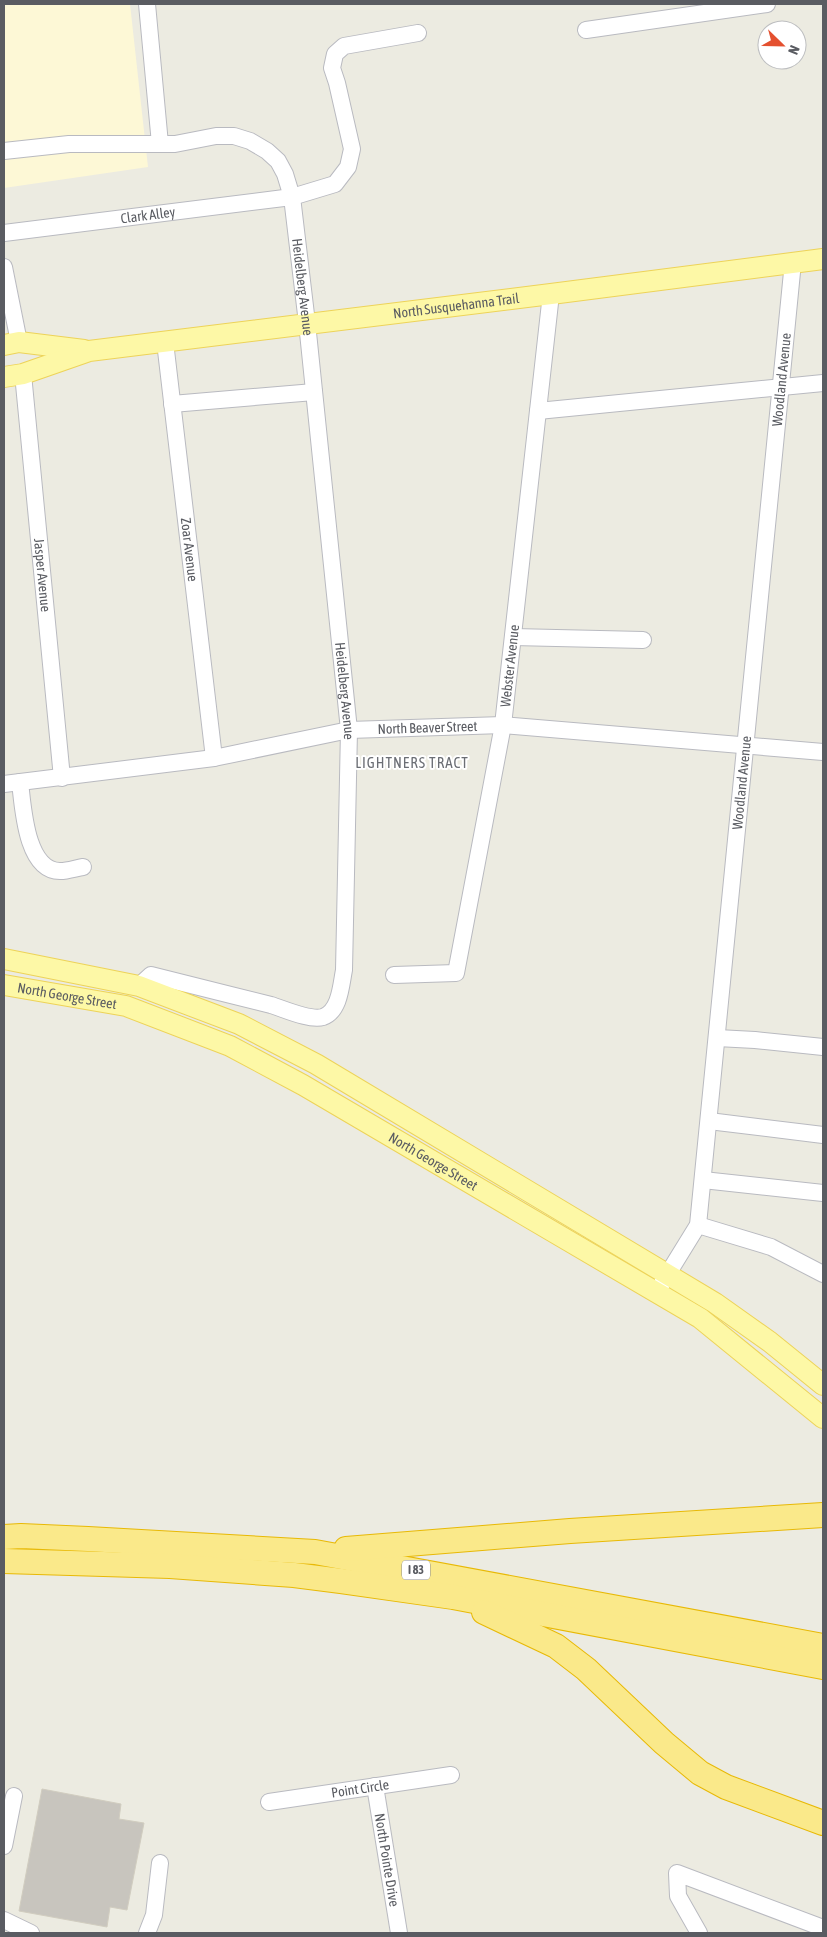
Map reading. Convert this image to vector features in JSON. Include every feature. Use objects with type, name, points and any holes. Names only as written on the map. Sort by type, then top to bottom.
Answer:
[{"type":"highway","points":[[315,1552],[570,1531],[823,1515]]},
{"type":"highway","name":"I 83","points":[[4,1537],[88,1539],[315,1552],[823,1646]]},
{"type":"highway","name":"I 83","points":[[4,1561],[102,1563],[230,1570],[313,1578],[454,1597],[823,1666]]},
{"type":"highway","points":[[454,1597],[556,1646],[586,1669],[664,1743],[700,1774],[726,1787],[823,1823]]},
{"type":"main road","name":"North Susquehanna Trail","points":[[13,376],[89,351],[823,259]]},
{"type":"main road","name":"North Susquehanna Trail","points":[[11,343],[89,351]]},
{"type":"main road","name":"North George Street","points":[[4,959],[139,986],[239,1024],[316,1064],[662,1283],[700,1318],[823,1418]]},
{"type":"main road","name":"North George Street","points":[[4,985],[126,1006],[230,1046],[662,1283],[715,1303],[770,1342],[823,1385]]},
{"type":"main road","points":[[770,1342],[823,1370]]},
{"type":"street","points":[[147,4],[160,144]]},
{"type":"street","points":[[586,30],[768,4]]},
{"type":"street","name":"Clark Alley","points":[[4,233],[292,197],[335,184],[348,167],[352,150],[332,68],[335,54],[344,46],[418,33]]},
{"type":"street","name":"Heidelberg Avenue","points":[[4,151],[69,144],[175,144],[216,136],[234,136],[250,141],[267,151],[278,161],[292,197],[349,730],[344,970],[334,1009],[323,1017],[312,1017],[272,1005],[150,975],[139,986]]},
{"type":"street","name":"Woodland Avenue","points":[[662,1283],[698,1225],[794,262]]},
{"type":"street","points":[[4,267],[11,343]]},
{"type":"street","name":"Webster Avenue","points":[[394,975],[456,973],[503,725],[551,294]]},
{"type":"street","name":"Zoar Avenue","points":[[165,342],[214,758]]},
{"type":"street","name":"Jasper Avenue","points":[[13,376],[62,778]]},
{"type":"street","points":[[538,411],[823,383]]},
{"type":"street","points":[[172,404],[314,392]]},
{"type":"street","points":[[513,637],[643,640]]},
{"type":"street","name":"North Beaver Street","points":[[12,783],[214,758],[349,730],[503,725],[823,752]]},
{"type":"street","points":[[12,783],[26,830],[37,855],[47,868],[60,871],[84,867]]},
{"type":"street","points":[[717,1038],[823,1047]]},
{"type":"street","points":[[709,1121],[823,1135]]},
{"type":"street","points":[[703,1180],[823,1193]]},
{"type":"street","points":[[698,1225],[771,1247],[823,1274]]},
{"type":"street","name":"Point Circle","points":[[269,1802],[451,1775]]},
{"type":"street","name":"North Pointe Drive","points":[[376,1786],[399,1933]]},
{"type":"street","points":[[4,1846],[14,1796]]},
{"type":"street","points":[[148,1933],[154,1914],[160,1863]]},
{"type":"street","points":[[700,1933],[678,1896],[676,1873],[823,1928]]},
{"type":"street","points":[[4,1920],[31,1933]]},
{"type":"shaded area","points":[[4,4],[130,4],[148,167],[4,188]]},
{"type":"building","points":[[42,1789],[121,1804],[119,1819],[144,1823],[127,1910],[110,1907],[107,1927],[19,1911]]},
{"type":"district","name":"LIGHTNERS TRACT","points":[[412,763]]}]
